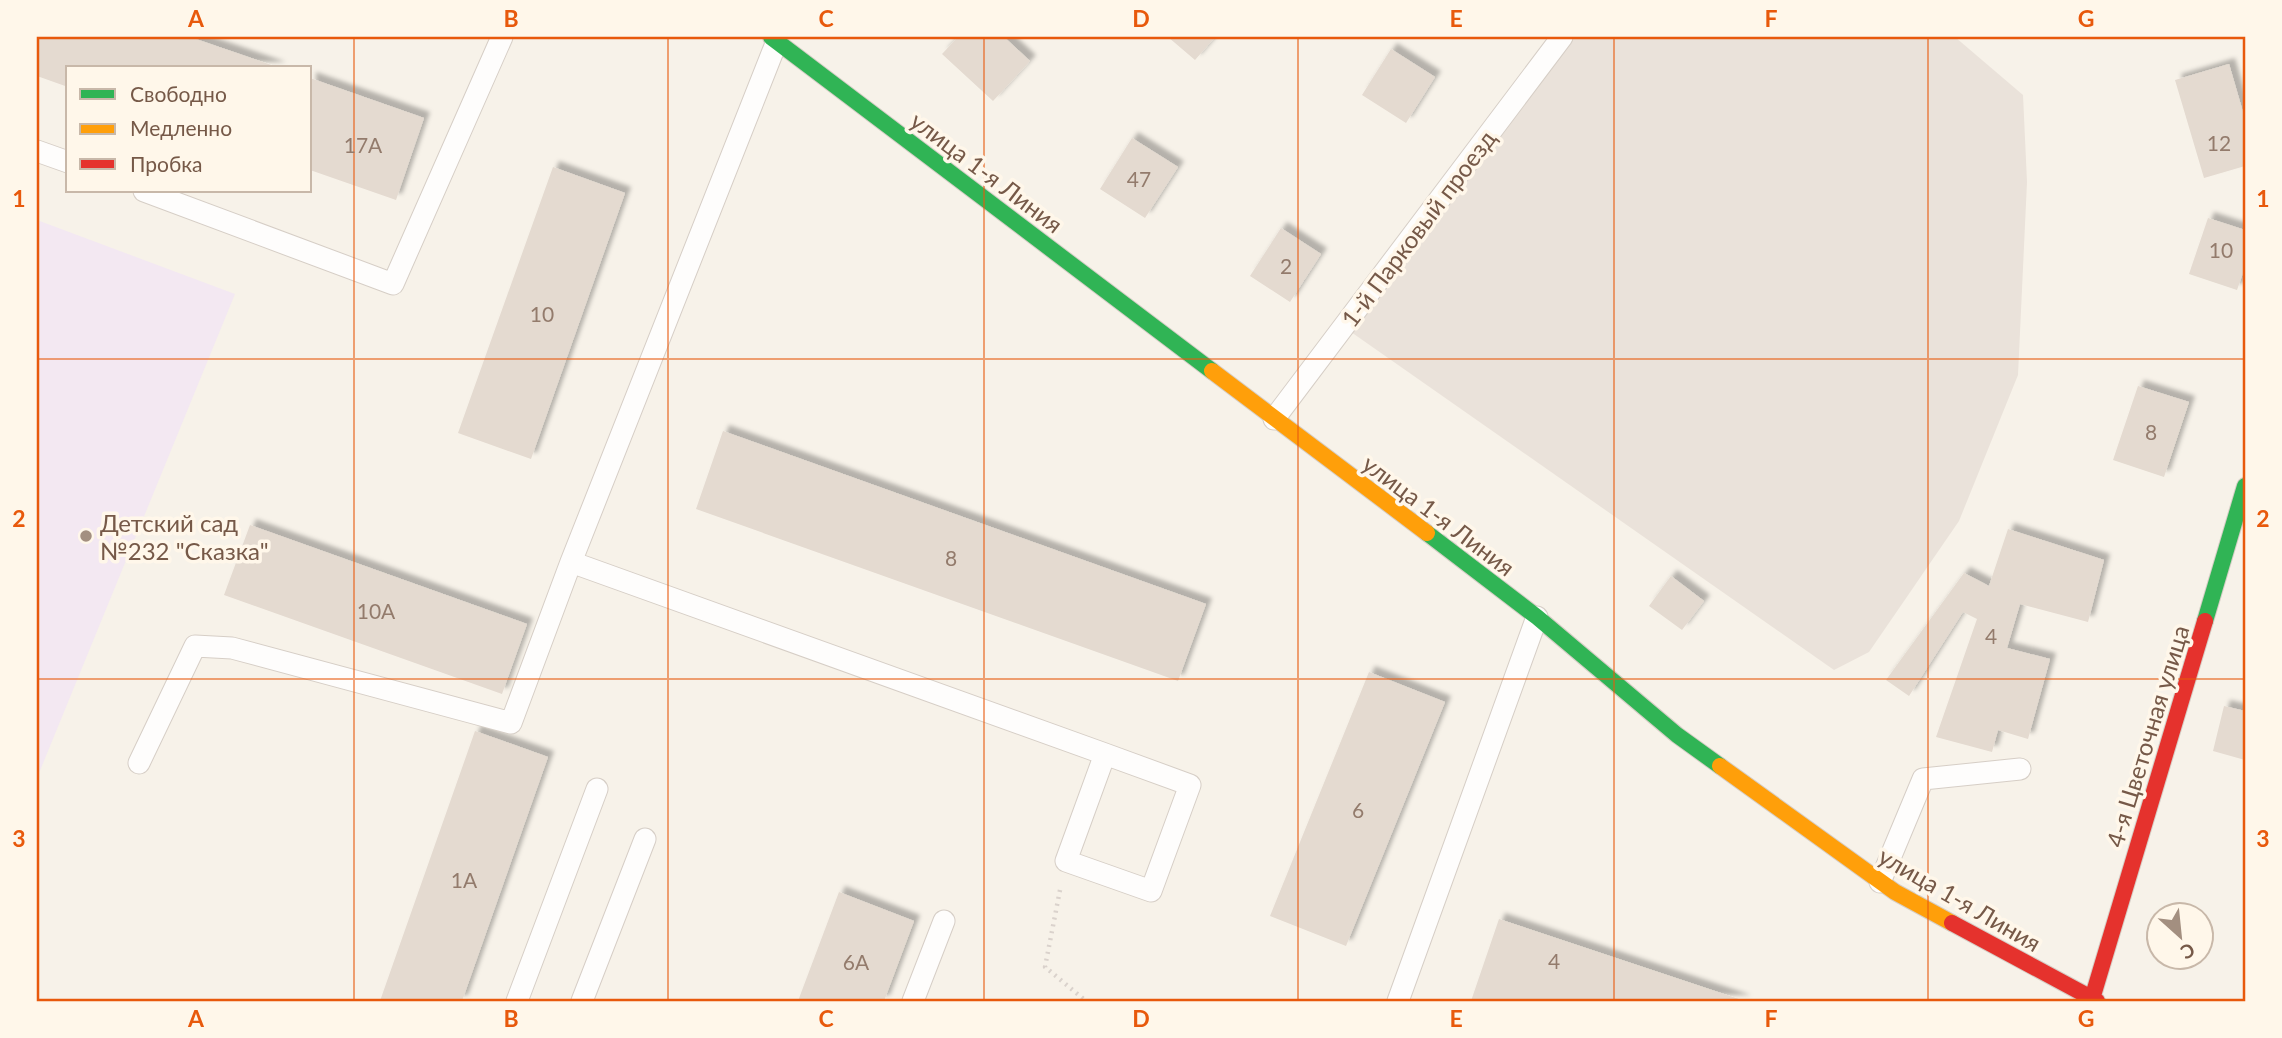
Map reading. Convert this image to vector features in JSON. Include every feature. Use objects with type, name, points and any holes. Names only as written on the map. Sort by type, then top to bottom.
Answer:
[{"type":"main road","name":"улица 1-я Линия","points":[[774,39],[1537,617],[1677,735],[1880,882],[2095,1000]]},
{"type":"main road","name":"4-я Цветочная улица","points":[[2095,1000],[2237,545],[2245,486]]},
{"type":"lane","points":[[147,192],[393,284],[502,37]]},
{"type":"lane","name":"1-й Парковый проезд","points":[[1274,418],[1562,37]]},
{"type":"lane","points":[[139,763],[195,646],[232,648],[511,723],[774,39]]},
{"type":"lane","points":[[37,150],[66,161]]},
{"type":"lane","points":[[571,562],[1105,754],[1190,785],[1151,891],[1066,861],[1105,754]]},
{"type":"lane","points":[[1398,1001],[1537,617]]},
{"type":"lane","points":[[1880,882],[1923,779],[2020,769]]},
{"type":"lane","points":[[517,1001],[597,789]]},
{"type":"lane","points":[[582,1001],[645,839]]},
{"type":"lane","points":[[913,1001],[944,921]]},
{"type":"path","points":[[1066,861],[1045,967],[1086,1001]]},
{"type":"shaded area","points":[[1572,37],[1955,37],[2023,95],[2027,182],[2018,375],[1959,521],[1869,652],[1834,670],[1351,332]]},
{"type":"shaded area","name":"Детский сад №232 \"Сказка\"","points":[[37,220],[235,294],[37,778]]},
{"type":"building","points":[[37,37],[190,37],[274,66],[66,66],[66,86],[37,76]]},
{"type":"building","points":[[958,37],[1004,37],[1030,61],[993,101],[942,54]]},
{"type":"building","points":[[1168,37],[1215,37],[1195,60]]},
{"type":"building","points":[[1391,49],[1435,77],[1406,123],[1362,95]]},
{"type":"building","points":[[2229,64],[2245,119],[2245,166],[2204,178],[2175,80]]},
{"type":"building","points":[[312,79],[424,118],[396,200],[312,171]]},
{"type":"building","points":[[1132,138],[1178,167],[1145,218],[1100,189]]},
{"type":"building","points":[[553,167],[625,193],[531,459],[458,433]]},
{"type":"building","points":[[2208,218],[2245,230],[2245,267],[2237,290],[2189,274]]},
{"type":"building","points":[[1281,228],[1321,254],[1290,302],[1250,276]]},
{"type":"building","points":[[2138,386],[2189,402],[2164,477],[2113,460]]},
{"type":"building","points":[[723,431],[1206,604],[1178,681],[696,509]]},
{"type":"building","points":[[250,525],[527,624],[502,694],[224,595]]},
{"type":"building","points":[[2008,529],[2104,560],[2088,622],[2020,604],[2007,648],[2050,659],[2028,739],[1998,730],[1992,752],[1936,737],[1977,619],[1963,612],[1909,696],[1886,680],[1964,573],[1989,586]]},
{"type":"building","points":[[1671,576],[1704,601],[1682,630],[1649,606]]},
{"type":"building","points":[[1369,672],[1445,702],[1346,946],[1270,916]]},
{"type":"building","points":[[2224,706],[2245,711],[2245,760],[2213,751]]},
{"type":"building","points":[[475,731],[548,757],[462,1001],[380,1001]]},
{"type":"building","points":[[839,892],[914,921],[884,1001],[798,1001]]},
{"type":"building","points":[[1499,919],[1745,1001],[1471,1001]]},
{"type":"traffic: fast","points":[[771,37],[1212,371]]},
{"type":"traffic: fast","points":[[2205,621],[2245,486]]},
{"type":"traffic: fast","points":[[1427,533],[1537,617],[1677,735],[1720,766]]},
{"type":"traffic: slow","points":[[1212,371],[1427,533]]},
{"type":"traffic: slow","points":[[1720,766],[1895,892],[1952,923]]},
{"type":"traffic: jam","points":[[2092,999],[2205,621]]},
{"type":"traffic: jam","points":[[1952,923],[2097,1001]]},
{"type":"place","name":"Детский сад №232 \"Сказка\"","points":[[86,536]]}]
